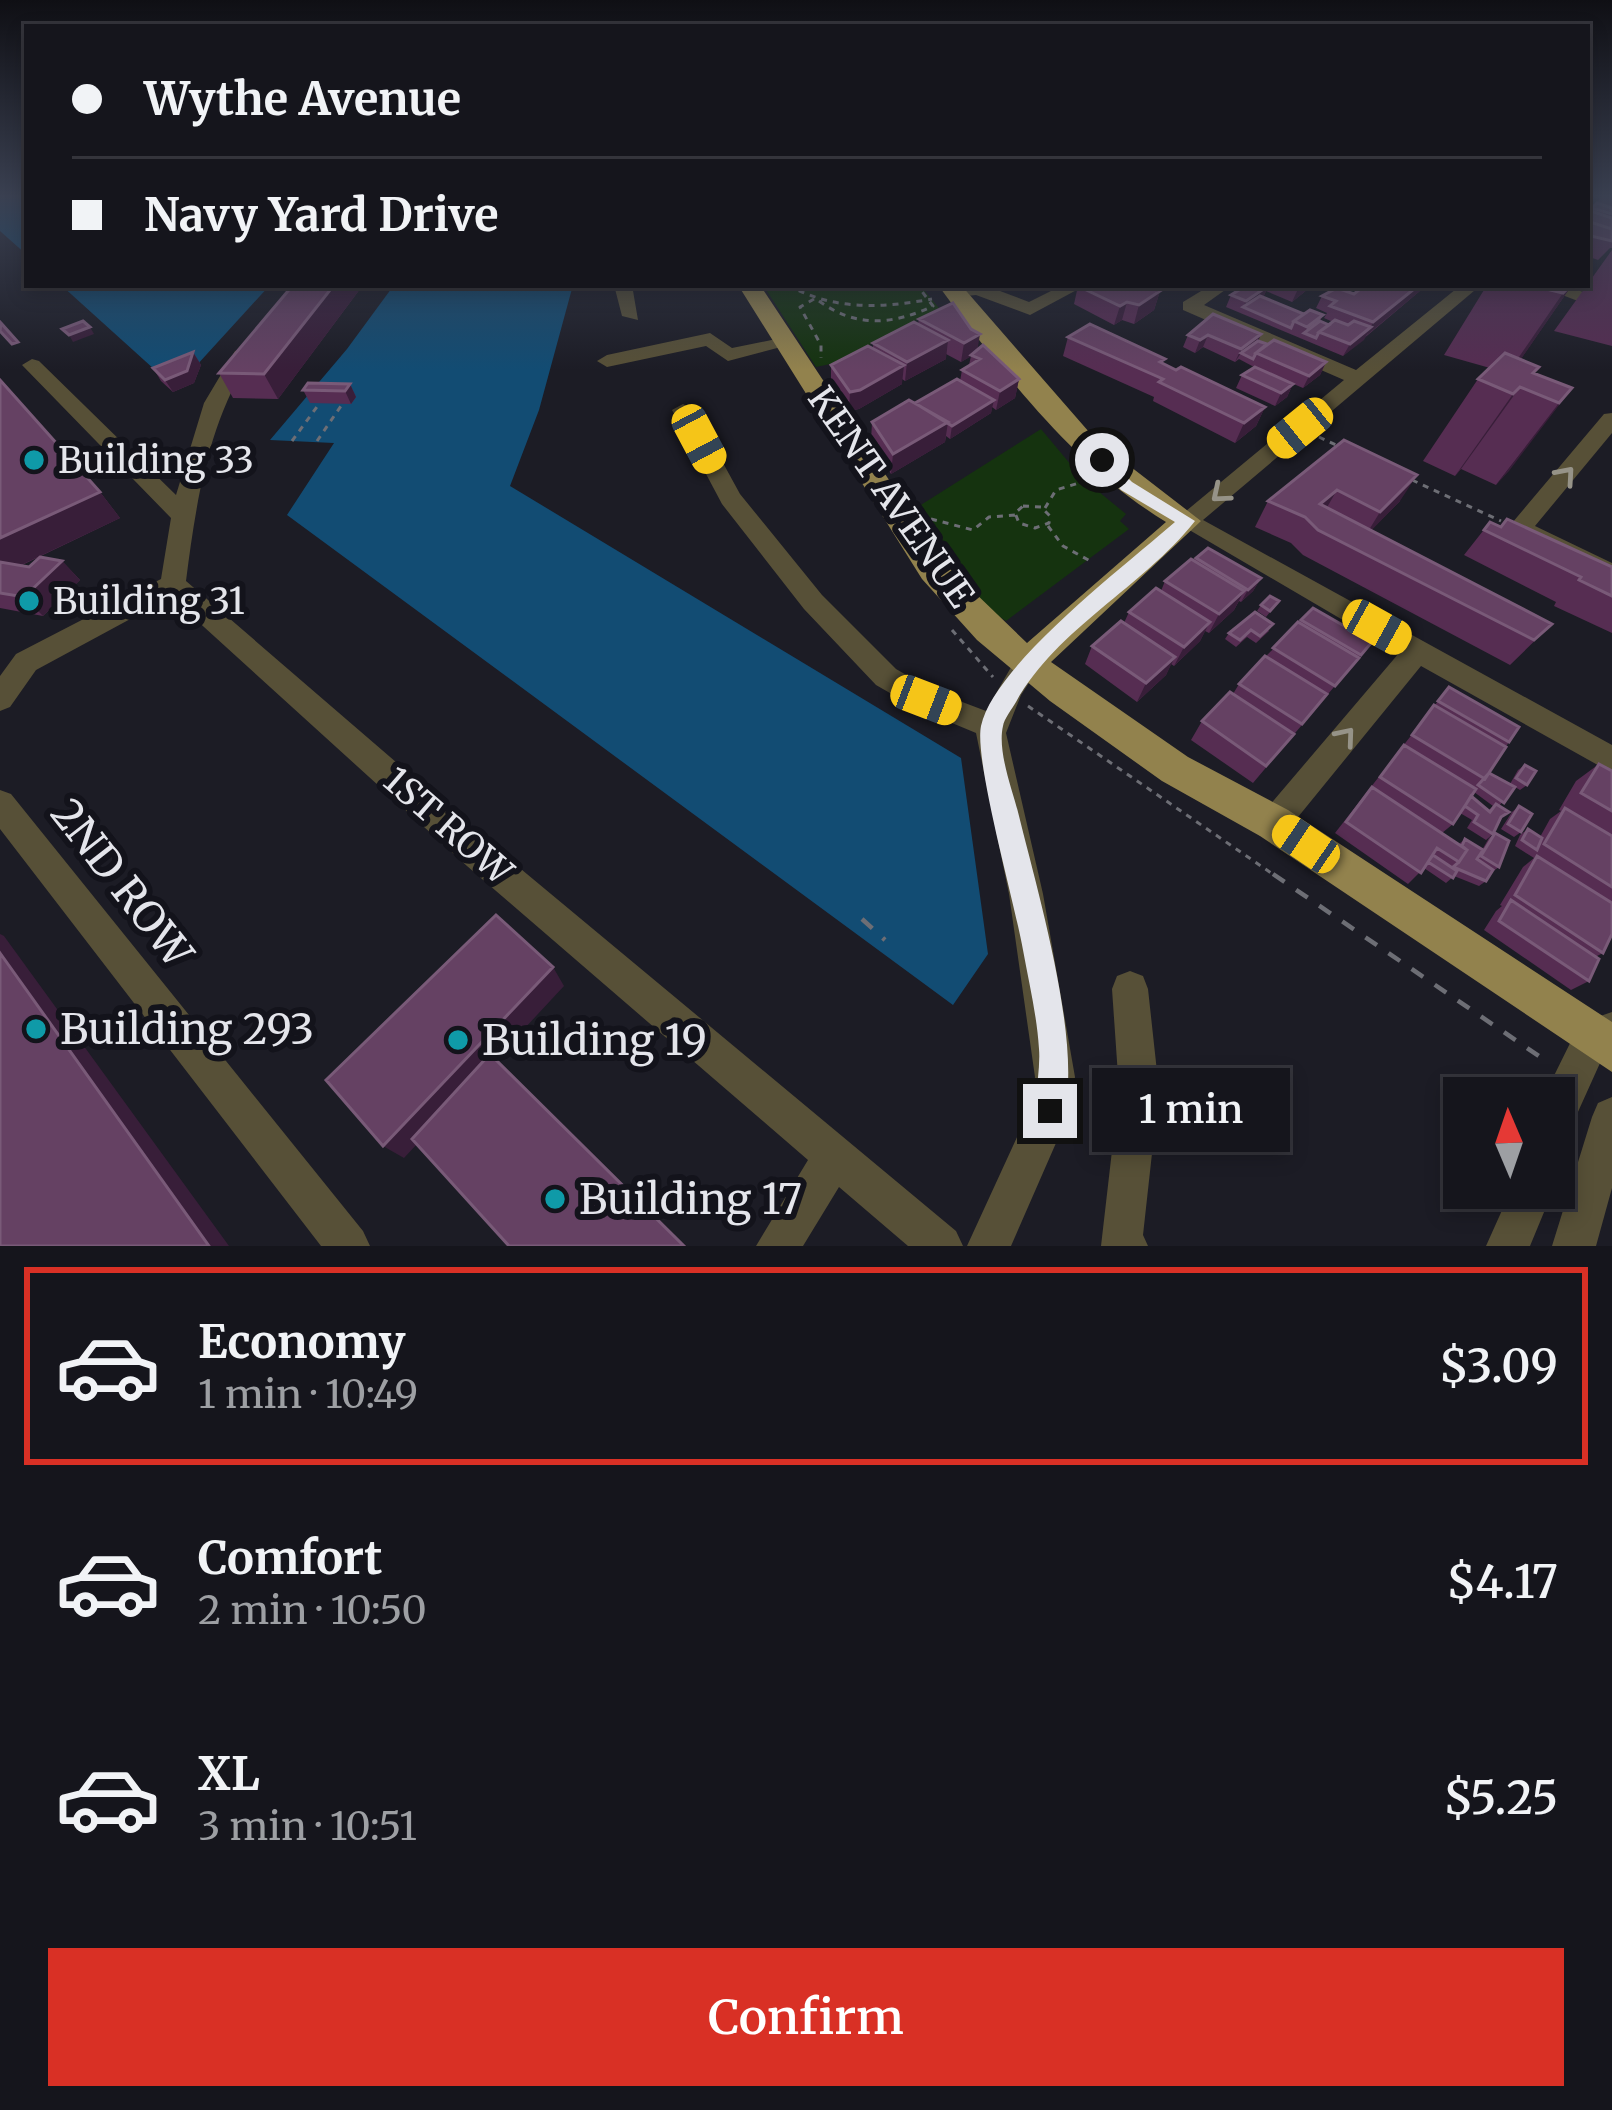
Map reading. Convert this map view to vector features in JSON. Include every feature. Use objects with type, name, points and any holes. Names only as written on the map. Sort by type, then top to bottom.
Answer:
[{"type":"main road","name":"KENT AVENUE","points":[[751,288],[933,572],[1023,668],[1175,769],[1274,823],[1593,1050]]},
{"type":"main road","points":[[942,294],[1113,474],[1186,521],[1023,668]]},
{"type":"main road","name":"KENT AVENUE","points":[[1175,769],[1202,799],[1593,1050]]},
{"type":"street","points":[[624,288],[631,316]]},
{"type":"street","points":[[942,294],[978,289],[1030,309],[1071,288]]},
{"type":"street","points":[[1218,288],[1190,306],[1359,379]]},
{"type":"street","points":[[1468,288],[1186,521],[1612,760]]},
{"type":"street","points":[[1554,288],[1612,308]]},
{"type":"street","points":[[607,361],[710,338],[728,355],[786,343]]},
{"type":"street","points":[[0,699],[26,662],[173,584],[182,515],[226,375],[255,339]]},
{"type":"street","points":[[32,365],[182,515]]},
{"type":"street","points":[[683,410],[730,498],[813,602],[886,677],[926,700],[992,726]]},
{"type":"street","points":[[1612,419],[1519,530],[1612,574]]},
{"type":"street","name":"1ST ROW","points":[[173,584],[479,855],[941,1246]]},
{"type":"street","points":[[1274,823],[1418,650]]},
{"type":"street","points":[[988,1246],[1050,1111],[1055,1077],[992,726],[1023,668]]},
{"type":"street","name":"2ND ROW","points":[[0,804],[348,1246]]},
{"type":"street","points":[[1126,1246],[1120,1241],[1139,1090],[1130,989]]},
{"type":"street","points":[[1575,1081],[1593,1050]]},
{"type":"street","points":[[1578,1233],[1610,1124]]},
{"type":"street","points":[[778,1246],[835,1156]]},
{"type":"street","points":[[1508,1246],[1525,1209]]},
{"type":"path","points":[[794,288],[841,317],[863,322],[912,316],[942,294]]},
{"type":"path","points":[[821,365],[821,345],[800,307],[816,299],[902,304],[942,294]]},
{"type":"path","points":[[902,304],[912,316]]},
{"type":"path","points":[[292,441],[320,403]]},
{"type":"path","points":[[317,441],[343,404]]},
{"type":"path","points":[[1300,428],[1342,448]]},
{"type":"path","points":[[1406,478],[1519,530]]},
{"type":"path","points":[[1045,510],[1048,496],[1060,486],[1089,480]]},
{"type":"path","points":[[924,521],[945,519],[973,530],[989,517],[1015,515],[1028,505],[1045,510],[1050,516],[1047,524]]},
{"type":"path","points":[[1015,515],[1028,527],[1047,524]]},
{"type":"path","points":[[1047,524],[1063,546],[1092,562]]},
{"type":"path","points":[[1042,717],[1593,1050]]},
{"type":"path","points":[[862,919],[885,940]]},
{"type":"green space","points":[[765,288],[922,288],[939,308],[835,363],[816,367]]},
{"type":"green space","points":[[1041,429],[1082,478],[1126,514],[1120,521],[1129,529],[1006,621],[979,603],[916,508]]},
{"type":"water","points":[[64,288],[267,288],[196,366],[165,379]]},
{"type":"water","points":[[392,288],[572,288],[539,410],[510,486],[961,758],[988,954],[953,1005],[287,515],[334,443],[270,440]]},
{"type":"building","points":[[290,288],[332,288],[264,374],[219,373]]},
{"type":"building","points":[[1082,288],[1160,291],[1139,305],[1127,302],[1120,306]]},
{"type":"building","points":[[1242,288],[1265,288],[1246,301],[1231,295]]},
{"type":"building","points":[[1337,288],[1354,294],[1361,288],[1415,288],[1373,322],[1330,306],[1336,301],[1322,296]]},
{"type":"building","points":[[1260,296],[1304,314],[1291,328],[1243,307]]},
{"type":"building","points":[[953,303],[980,334],[964,343],[919,319]]},
{"type":"building","points":[[1310,310],[1323,315],[1307,327],[1294,321]]},
{"type":"building","points":[[1213,314],[1261,334],[1241,349],[1208,335],[1200,340],[1188,335]]},
{"type":"building","points":[[1335,320],[1371,327],[1350,344],[1319,332]]},
{"type":"building","points":[[83,321],[90,327],[69,335],[62,329]]},
{"type":"building","points":[[1320,321],[1329,325],[1316,338],[1304,333]]},
{"type":"building","points":[[914,322],[948,340],[907,362],[873,343]]},
{"type":"building","points":[[1,323],[18,342],[12,344],[0,331]]},
{"type":"building","points":[[1090,324],[1165,359],[1160,362],[1176,370],[1181,367],[1265,407],[1244,423],[1159,382],[1163,379],[1068,337]]},
{"type":"building","points":[[1274,340],[1326,362],[1309,376],[1256,353]]},
{"type":"building","points":[[1258,341],[1267,344],[1253,359],[1241,353]]},
{"type":"building","points":[[983,345],[1019,379],[1000,391],[962,370],[980,359],[971,355]]},
{"type":"building","points":[[868,346],[904,365],[850,392],[831,365]]},
{"type":"building","points":[[193,352],[187,371],[165,380],[153,368]]},
{"type":"building","points":[[1505,353],[1539,367],[1533,373],[1572,388],[1559,403],[1520,387],[1513,394],[1478,379]]},
{"type":"building","points":[[1255,367],[1293,384],[1281,393],[1242,375]]},
{"type":"building","points":[[957,379],[994,400],[952,426],[915,403]]},
{"type":"building","name":"Building 33","points":[[0,380],[100,492],[0,538]]},
{"type":"building","points":[[308,383],[350,384],[345,391],[303,390]]},
{"type":"building","points":[[909,400],[948,422],[893,454],[872,422]]},
{"type":"building","points":[[1344,440],[1417,475],[1380,512],[1337,490],[1320,504],[1552,624],[1534,640],[1268,501]]},
{"type":"building","points":[[1507,519],[1612,567],[1612,596],[1484,530],[1490,522],[1501,527]]},
{"type":"building","points":[[1208,548],[1261,578],[1248,590],[1196,558]]},
{"type":"building","points":[[40,557],[62,561],[24,597],[0,593],[0,562],[29,567]]},
{"type":"building","points":[[1191,559],[1244,591],[1219,614],[1165,581]]},
{"type":"building","points":[[1156,588],[1210,622],[1184,647],[1129,612]]},
{"type":"building","points":[[1270,596],[1279,601],[1270,611],[1261,605]]},
{"type":"building","points":[[1313,608],[1372,642],[1361,655],[1301,620]]},
{"type":"building","points":[[1255,612],[1273,624],[1260,636],[1251,630],[1240,640],[1229,633]]},
{"type":"building","points":[[1121,621],[1175,657],[1146,683],[1092,646]]},
{"type":"building","points":[[1298,622],[1359,658],[1335,686],[1273,648]]},
{"type":"building","points":[[1265,656],[1327,694],[1302,724],[1239,684]]},
{"type":"building","points":[[1449,687],[1519,727],[1509,742],[1438,701]]},
{"type":"building","points":[[1230,692],[1294,734],[1266,766],[1202,721]]},
{"type":"building","points":[[1434,705],[1506,747],[1485,779],[1412,735]]},
{"type":"building","points":[[1404,745],[1476,789],[1453,824],[1380,777]]},
{"type":"building","points":[[1599,764],[1612,771],[1612,811],[1581,793]]},
{"type":"building","points":[[1525,765],[1536,771],[1527,785],[1516,778]]},
{"type":"building","points":[[1489,773],[1515,787],[1504,803],[1478,785]]},
{"type":"building","points":[[1372,787],[1467,850],[1459,862],[1437,848],[1421,873],[1346,822]]},
{"type":"building","points":[[1471,796],[1490,812],[1496,804],[1509,812],[1493,834],[1474,822],[1478,815],[1465,806]]},
{"type":"building","points":[[1519,806],[1532,814],[1521,832],[1508,824]]},
{"type":"building","points":[[1565,808],[1612,836],[1612,887],[1544,844]]},
{"type":"building","points":[[1528,829],[1542,838],[1537,850],[1522,840]]},
{"type":"building","points":[[1495,833],[1509,841],[1499,867],[1481,856]]},
{"type":"building","points":[[1465,839],[1483,850],[1477,859],[1493,870],[1486,881],[1453,867],[1467,850],[1462,846]]},
{"type":"building","points":[[1433,855],[1457,871],[1453,878],[1428,862]]},
{"type":"building","points":[[1537,856],[1612,903],[1612,934],[1603,953],[1515,895]]},
{"type":"building","points":[[1511,900],[1599,959],[1589,981],[1499,921]]},
{"type":"building","name":"Building 19","points":[[496,915],[553,967],[383,1146],[326,1080]]},
{"type":"building","name":"Building 293","points":[[0,953],[209,1246],[0,1246]]},
{"type":"building","name":"Building 17","points":[[490,1054],[684,1246],[509,1246],[412,1139]]},
{"type":"place","name":"Building 33","points":[[34,460]]},
{"type":"place","name":"Building 31","points":[[29,601]]},
{"type":"place","name":"Building 293","points":[[36,1029]]},
{"type":"place","name":"Building 19","points":[[458,1040]]},
{"type":"place","name":"Building 17","points":[[555,1199]]},
{"type":"route","points":[[1050,1111],[1053,1042],[991,734],[994,718],[1028,663],[1186,521],[1126,486],[1102,460]]}]
